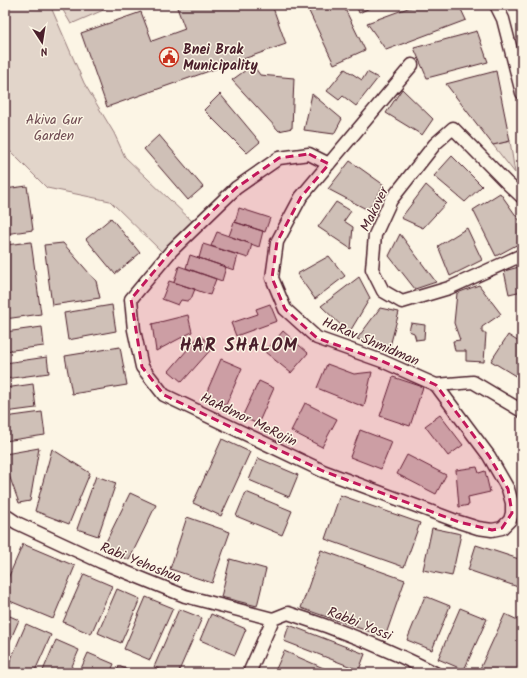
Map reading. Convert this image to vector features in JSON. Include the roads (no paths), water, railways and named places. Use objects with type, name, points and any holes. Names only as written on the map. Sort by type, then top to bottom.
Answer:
[{"type":"street","points":[[496,5],[503,19],[522,94]]},
{"type":"street","name":"HaRav Shmidman","points":[[412,65],[301,197],[277,242],[272,278],[285,310],[317,338],[382,361],[436,385],[473,382],[522,411]]},
{"type":"street","name":"Makover","points":[[522,197],[453,128],[435,144],[391,200],[375,235],[372,269],[383,291],[402,302],[449,288],[522,255]]},
{"type":"street","name":"HaAdmor MeRojin","points":[[329,164],[309,154],[279,158],[236,188],[172,250],[131,299],[134,330],[142,367],[164,395],[323,471],[478,528],[492,530],[502,528],[510,520],[512,513],[512,503],[508,489],[489,456],[436,385]]},
{"type":"street","name":"Rabi Yehoshua","points":[[5,515],[17,523],[100,562],[186,596],[273,619]]},
{"type":"street","name":"Rabbi Yossi","points":[[273,619],[288,612],[326,625],[400,655],[435,673]]},
{"type":"street","points":[[249,673],[273,619]]},
{"type":"place","name":"Bnei Brak Municipality","points":[[169,57]]},
{"type":"district","name":"HAR SHALOM","points":[[239,345]]},
{"type":"park label","name":"Akiva Gur Garden","points":[[54,128]]}]
